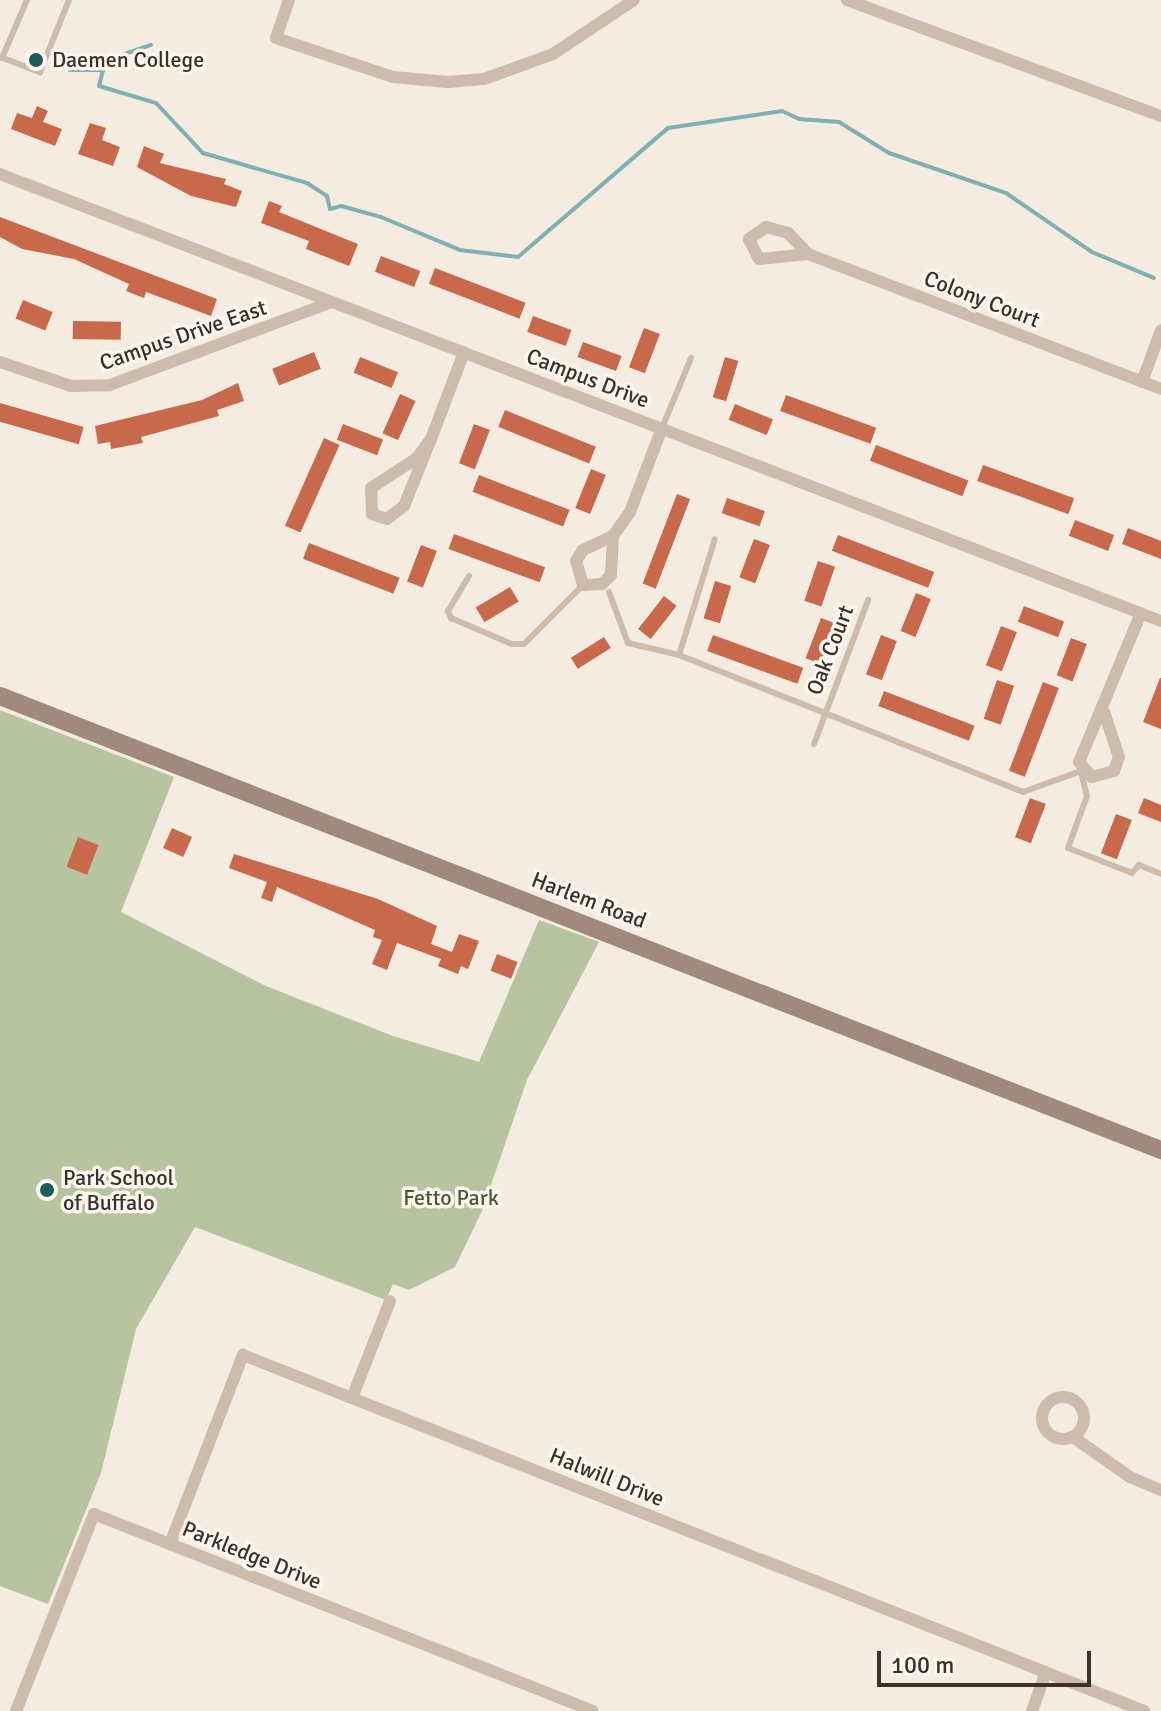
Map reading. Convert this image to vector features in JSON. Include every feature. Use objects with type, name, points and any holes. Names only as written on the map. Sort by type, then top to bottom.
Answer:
[{"type":"main road","name":"Harlem Road","points":[[0,696],[1161,1150]]},
{"type":"street","points":[[289,0],[276,38],[360,68],[436,82],[518,70],[553,54],[633,0]]},
{"type":"street","points":[[847,0],[1161,116]]},
{"type":"street","name":"Campus Drive","points":[[0,174],[1161,621]]},
{"type":"street","name":"Colony Court","points":[[808,254],[1161,389]]},
{"type":"street","name":"Campus Drive East","points":[[0,362],[71,386],[110,385],[332,302]]},
{"type":"street","points":[[1142,382],[1161,330]]},
{"type":"street","points":[[431,439],[417,458],[371,488],[372,514],[387,519],[404,506],[431,439],[464,352]]},
{"type":"street","points":[[613,536],[611,575],[602,584],[583,585],[576,561],[583,550],[613,536],[630,512],[662,428]]},
{"type":"street","points":[[1104,712],[1119,757],[1114,771],[1092,777],[1081,771],[1085,745],[1104,712],[1141,613]]},
{"type":"street","points":[[352,1398],[390,1301]]},
{"type":"street","name":"Halwill Drive","points":[[170,1544],[243,1355],[1144,1711]]},
{"type":"street","points":[[1073,1437],[1130,1477],[1161,1490]]},
{"type":"street","name":"Parkledge Drive","points":[[16,1711],[94,1514],[593,1711]]},
{"type":"street","points":[[1032,1711],[1046,1672]]},
{"type":"lane","points":[[27,0],[2,58],[40,72],[69,0]]},
{"type":"lane","points":[[662,428],[691,358]]},
{"type":"lane","points":[[679,655],[715,539]]},
{"type":"lane","points":[[469,576],[448,611],[451,618],[512,644],[524,644],[583,585]]},
{"type":"lane","points":[[609,592],[628,643],[679,655],[1023,792],[1081,771],[1087,796],[1068,848],[1132,873],[1139,865],[1161,874]]},
{"type":"lane","name":"Oak Court","points":[[814,744],[868,600]]},
{"type":"green space","name":"Fetto Park","points":[[0,710],[174,777],[121,912],[266,986],[393,1036],[479,1062],[539,920],[599,942],[527,1080],[482,1211],[455,1267],[409,1290],[393,1284],[386,1300],[195,1227],[136,1329],[101,1473],[48,1604],[0,1586]]},
{"type":"building","points":[[37,106],[48,111],[43,122],[62,129],[55,146],[11,129],[17,113],[32,118]]},
{"type":"building","points":[[90,123],[106,128],[102,140],[120,147],[113,166],[78,154]]},
{"type":"building","points":[[144,146],[164,154],[160,163],[226,179],[224,184],[242,191],[236,207],[191,196],[137,167]]},
{"type":"building","points":[[269,201],[282,206],[279,212],[358,244],[349,266],[306,249],[309,241],[261,223]]},
{"type":"building","points":[[0,217],[217,299],[211,316],[146,292],[144,298],[126,291],[129,284],[74,259],[22,249],[0,237]]},
{"type":"building","points":[[381,256],[420,271],[414,287],[375,272]]},
{"type":"building","points":[[435,268],[526,303],[519,319],[429,284]]},
{"type":"building","points":[[23,300],[53,312],[45,331],[16,319]]},
{"type":"building","points":[[533,316],[572,330],[566,346],[527,332]]},
{"type":"building","points":[[73,321],[121,322],[121,340],[73,339]]},
{"type":"building","points":[[644,328],[660,334],[645,373],[629,367]]},
{"type":"building","points":[[583,342],[622,356],[616,371],[578,357]]},
{"type":"building","points":[[314,352],[321,369],[279,386],[272,369]]},
{"type":"building","points":[[360,357],[398,372],[392,388],[354,373]]},
{"type":"building","points":[[725,357],[738,361],[726,401],[713,397]]},
{"type":"building","points":[[238,383],[244,401],[217,410],[219,416],[141,437],[143,443],[111,449],[110,442],[98,444],[95,426],[202,400]]},
{"type":"building","points":[[400,394],[416,401],[398,440],[383,433]]},
{"type":"building","points":[[786,395],[876,428],[870,444],[780,411]]},
{"type":"building","points":[[0,403],[84,427],[79,444],[0,422]]},
{"type":"building","points":[[735,404],[773,419],[767,435],[729,420]]},
{"type":"building","points":[[505,410],[596,447],[589,463],[498,427]]},
{"type":"building","points":[[343,424],[383,439],[377,455],[337,440]]},
{"type":"building","points":[[474,424],[490,430],[475,469],[459,463]]},
{"type":"building","points":[[324,438],[340,445],[300,533],[285,526]]},
{"type":"building","points":[[876,445],[968,480],[962,496],[870,461]]},
{"type":"building","points":[[983,465],[1074,498],[1068,514],[977,481]]},
{"type":"building","points":[[591,469],[606,475],[590,514],[575,508]]},
{"type":"building","points":[[479,475],[570,510],[563,527],[473,492]]},
{"type":"building","points":[[677,494],[690,499],[656,589],[643,584]]},
{"type":"building","points":[[727,498],[765,511],[760,526],[722,513]]},
{"type":"building","points":[[1075,520],[1114,535],[1108,551],[1069,536]]},
{"type":"building","points":[[1128,528],[1161,541],[1161,559],[1122,544]]},
{"type":"building","points":[[454,534],[545,567],[540,582],[449,549]]},
{"type":"building","points":[[838,535],[934,572],[928,588],[832,551]]},
{"type":"building","points":[[754,539],[770,545],[755,583],[739,577]]},
{"type":"building","points":[[309,543],[400,578],[393,594],[303,559]]},
{"type":"building","points":[[421,545],[437,551],[423,588],[407,581]]},
{"type":"building","points":[[818,561],[835,567],[821,607],[804,601]]},
{"type":"building","points":[[715,581],[731,586],[720,623],[704,618]]},
{"type":"building","points":[[510,587],[519,602],[484,622],[476,608]]},
{"type":"building","points":[[916,593],[931,599],[915,637],[901,631]]},
{"type":"building","points":[[664,596],[677,606],[651,639],[638,629]]},
{"type":"building","points":[[1024,606],[1064,621],[1058,637],[1018,622]]},
{"type":"building","points":[[821,618],[837,624],[821,664],[806,658]]},
{"type":"building","points":[[1001,626],[1017,632],[1002,671],[986,665]]},
{"type":"building","points":[[713,635],[803,668],[797,684],[707,651]]},
{"type":"building","points":[[881,635],[897,641],[882,680],[866,674]]},
{"type":"building","points":[[604,637],[611,648],[578,669],[571,658]]},
{"type":"building","points":[[1071,638],[1087,644],[1073,681],[1057,675]]},
{"type":"building","points":[[1161,678],[1161,729],[1143,722]]},
{"type":"building","points":[[997,680],[1014,686],[1001,725],[984,719]]},
{"type":"building","points":[[1043,682],[1059,688],[1025,777],[1009,771]]},
{"type":"building","points":[[884,691],[975,726],[969,741],[878,706]]},
{"type":"building","points":[[1030,798],[1046,804],[1031,843],[1015,837]]},
{"type":"building","points":[[1144,798],[1161,805],[1161,822],[1138,813]]},
{"type":"building","points":[[1116,814],[1132,820],[1117,859],[1101,853]]},
{"type":"building","points":[[172,828],[192,837],[183,857],[163,848]]},
{"type":"building","points":[[78,837],[99,845],[87,875],[67,867]]},
{"type":"building","points":[[234,854],[378,899],[437,926],[431,944],[452,952],[459,934],[479,941],[468,969],[461,966],[458,974],[438,966],[441,959],[397,943],[387,970],[372,964],[382,940],[373,937],[375,930],[277,887],[272,902],[261,898],[267,882],[229,868]]},
{"type":"building","points":[[497,954],[518,962],[511,979],[491,971]]},
{"type":"waterway","points":[[103,70],[116,57],[151,45]]},
{"type":"waterway","points":[[70,70],[103,70],[99,86],[156,103],[203,153],[307,183],[327,196],[330,209],[341,206],[381,217],[460,250],[518,257],[668,128],[782,111],[799,119],[839,122],[889,153],[1006,193],[1092,252],[1154,278]]},
{"type":"place","name":"Daemen College","points":[[36,60]]},
{"type":"place","name":"Park School of Buffalo","points":[[47,1190]]}]
